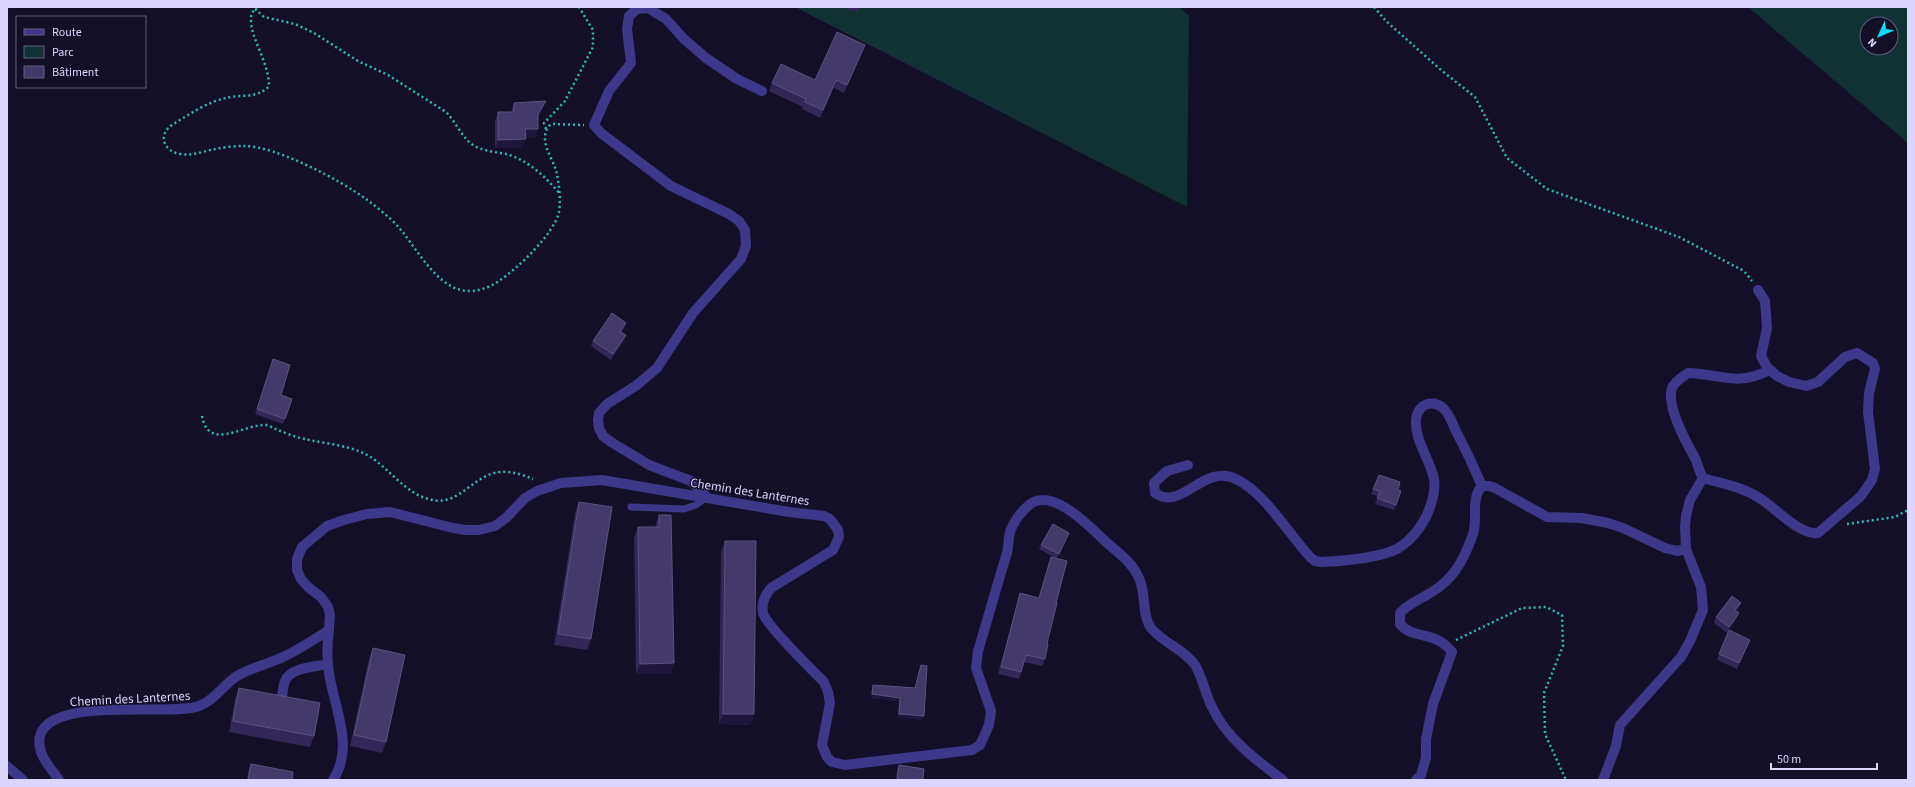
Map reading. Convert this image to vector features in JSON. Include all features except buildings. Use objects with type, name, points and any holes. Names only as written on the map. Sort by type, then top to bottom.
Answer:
[{"type":"street","points":[[707,497],[691,481],[649,465],[611,442],[603,436],[599,428],[598,420],[599,413],[607,404],[637,386],[657,368],[693,313],[741,259],[746,246],[745,230],[739,221],[729,214],[671,186],[601,133],[594,125],[609,91],[631,63],[627,29],[629,16],[637,9],[648,8],[666,19],[684,39],[706,58],[737,79],[762,91]]},
{"type":"street","points":[[1703,478],[1729,484],[1746,491],[1760,499],[1802,530],[1812,534],[1818,533],[1861,496],[1872,480],[1875,469],[1868,412],[1869,393],[1875,369],[1873,363],[1857,353],[1850,355],[1845,357],[1818,382],[1806,386],[1789,382],[1770,370],[1761,356],[1767,328],[1765,301],[1758,290]]},
{"type":"street","points":[[1703,478],[1695,459],[1684,441],[1678,424],[1672,399],[1672,388],[1676,382],[1688,373],[1735,380],[1752,378],[1770,370]]},
{"type":"street","points":[[1188,465],[1167,471],[1154,483],[1153,486],[1155,493],[1167,498],[1175,497],[1198,482],[1227,476],[1236,479],[1256,494],[1310,557],[1315,561],[1321,562],[1384,554],[1402,547],[1414,536],[1432,501],[1434,480],[1416,426],[1417,414],[1420,408],[1425,405],[1431,403],[1437,404],[1443,408],[1448,415],[1464,445],[1482,486]]},
{"type":"street","points":[[1603,780],[1616,746],[1620,725],[1681,656],[1690,642],[1702,610],[1701,588],[1686,549],[1686,516],[1690,500],[1703,478]]},
{"type":"street","name":"Chemin des Lanternes","points":[[333,780],[338,773],[344,742],[342,724],[332,687],[328,664],[327,647],[330,630],[330,615],[328,607],[321,597],[308,588],[301,579],[297,570],[297,560],[302,547],[327,526],[367,514],[390,512],[453,528],[479,530],[495,526],[506,518],[525,498],[550,486],[561,483],[602,480],[789,512],[824,516],[830,519],[838,530],[837,544],[833,550],[771,588],[766,593],[762,607],[766,620],[824,682],[830,703],[822,745],[827,757],[832,762],[845,765],[972,750],[980,745],[989,725],[990,711],[976,668],[978,651],[1008,549],[1010,530],[1017,518],[1030,504],[1039,500],[1054,502],[1065,507],[1082,520],[1132,565],[1144,590],[1147,620],[1151,627],[1159,636],[1181,651],[1195,666],[1212,707],[1224,727],[1256,761],[1284,780]]},
{"type":"street","points":[[1416,780],[1421,775],[1426,758],[1426,739],[1433,704],[1452,652],[1447,645],[1432,637],[1406,630],[1400,624],[1400,613],[1409,604],[1435,591],[1450,578],[1461,565],[1474,530],[1475,500],[1478,490],[1482,486],[1495,488],[1546,517],[1582,518],[1601,522],[1623,528],[1665,548],[1677,551],[1686,549]]},
{"type":"street","name":"Chemin des Lanternes","points":[[59,780],[41,754],[39,743],[44,728],[57,717],[78,712],[182,710],[196,708],[210,700],[225,685],[247,670],[285,656],[330,630]]},
{"type":"street","points":[[282,696],[284,681],[289,675],[296,671],[328,664]]},
{"type":"street","points":[[7,766],[23,780]]},
{"type":"lane","points":[[631,507],[684,509],[696,505],[707,497]]},
{"type":"path","points":[[546,129],[544,123],[565,101],[593,47],[593,30],[579,7]]},
{"type":"path","points":[[1374,7],[1386,21],[1440,70],[1475,97],[1507,158],[1547,189],[1679,237],[1744,271],[1758,290]]},
{"type":"path","points":[[560,194],[548,179],[529,165],[508,155],[475,146],[468,142],[454,120],[442,109],[388,75],[358,61],[314,33],[295,24],[264,17],[256,8],[251,17],[252,26],[268,73],[269,86],[260,94],[225,98],[191,113],[167,128],[163,139],[171,151],[180,154],[192,155],[215,149],[245,146],[282,153],[358,194],[383,212],[400,228],[435,276],[449,286],[466,290],[481,290],[500,281],[525,259],[549,232],[555,222],[560,194],[555,169],[547,150],[544,137],[546,129],[551,124],[594,125]]},
{"type":"path","points":[[202,416],[204,426],[209,431],[219,435],[264,424],[303,439],[358,451],[378,463],[422,497],[433,501],[443,501],[454,497],[488,475],[500,472],[515,473],[550,486]]},
{"type":"path","points":[[1824,528],[1894,517],[1908,510]]},
{"type":"path","points":[[1447,645],[1479,627],[1522,608],[1546,607],[1562,615],[1563,646],[1544,693],[1545,734],[1566,780]]},
{"type":"green space","points":[[795,7],[1179,7],[1189,16],[1187,207]]},
{"type":"green space","points":[[1748,7],[1908,7],[1908,143]]}]
